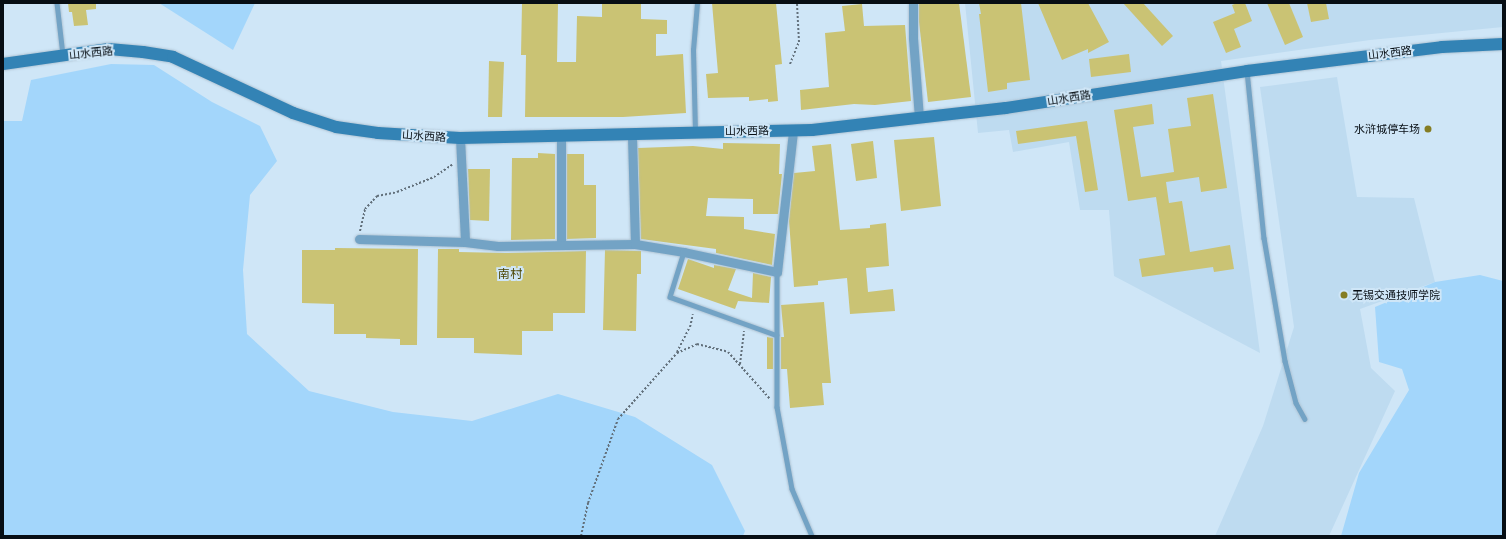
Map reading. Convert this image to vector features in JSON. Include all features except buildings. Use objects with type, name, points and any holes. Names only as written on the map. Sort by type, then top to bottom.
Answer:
[{"type":"street","points":[[913,3],[913,38],[919,118]]},
{"type":"street","name":"山水西路","points":[[3,64],[108,49],[173,57],[293,113],[336,127],[378,133],[460,138],[812,130],[1006,108],[1247,71],[1442,47],[1503,44]]},
{"type":"street","points":[[359,239],[465,242],[498,246],[634,244],[684,252],[777,272],[793,131]]},
{"type":"street","points":[[632,134],[634,244]]},
{"type":"street","points":[[561,135],[561,245]]},
{"type":"street","points":[[460,138],[465,242]]},
{"type":"lane","points":[[57,3],[63,55]]},
{"type":"lane","points":[[695,132],[693,50],[697,3]]},
{"type":"lane","points":[[1247,71],[1264,238],[1285,361],[1296,403],[1305,419]]},
{"type":"lane","points":[[684,252],[670,297],[776,335]]},
{"type":"lane","points":[[777,272],[777,407],[792,489],[812,536]]},
{"type":"path","points":[[790,64],[799,42],[798,3]]},
{"type":"path","points":[[359,239],[365,209],[377,196],[397,192],[434,177],[461,159]]},
{"type":"path","points":[[581,536],[588,503],[618,419],[677,353],[690,327],[695,306]]},
{"type":"path","points":[[740,364],[745,324]]},
{"type":"path","points":[[677,353],[697,344],[728,352],[777,407]]},
{"type":"shaded area","points":[[159,3],[255,3],[233,50]]},
{"type":"shaded area","points":[[965,3],[1503,3],[1503,27],[1370,40],[1221,61],[1260,353],[1114,276],[1109,210],[1080,210],[1069,142],[1013,152],[1009,130],[978,133]]},
{"type":"shaded area","points":[[111,64],[154,65],[212,102],[260,126],[277,161],[250,195],[243,270],[247,334],[309,391],[393,412],[472,421],[558,394],[635,417],[712,465],[745,531],[743,536],[3,536],[3,121],[22,121],[31,80]]},
{"type":"shaded area","name":"无锡交通技师学院","points":[[1337,77],[1357,197],[1414,198],[1435,282],[1360,309],[1371,368],[1395,391],[1329,536],[1215,536],[1263,426],[1294,327],[1260,87]]},
{"type":"shaded area","points":[[1480,275],[1503,281],[1503,536],[1341,536],[1359,473],[1409,390],[1402,369],[1379,362],[1375,307],[1435,282]]},
{"type":"place","name":"水浒城停车场","points":[[1428,129]]},
{"type":"place","name":"无锡交通技师学院","points":[[1344,295]]},
{"type":"district","name":"南村","points":[[510,275]]}]
